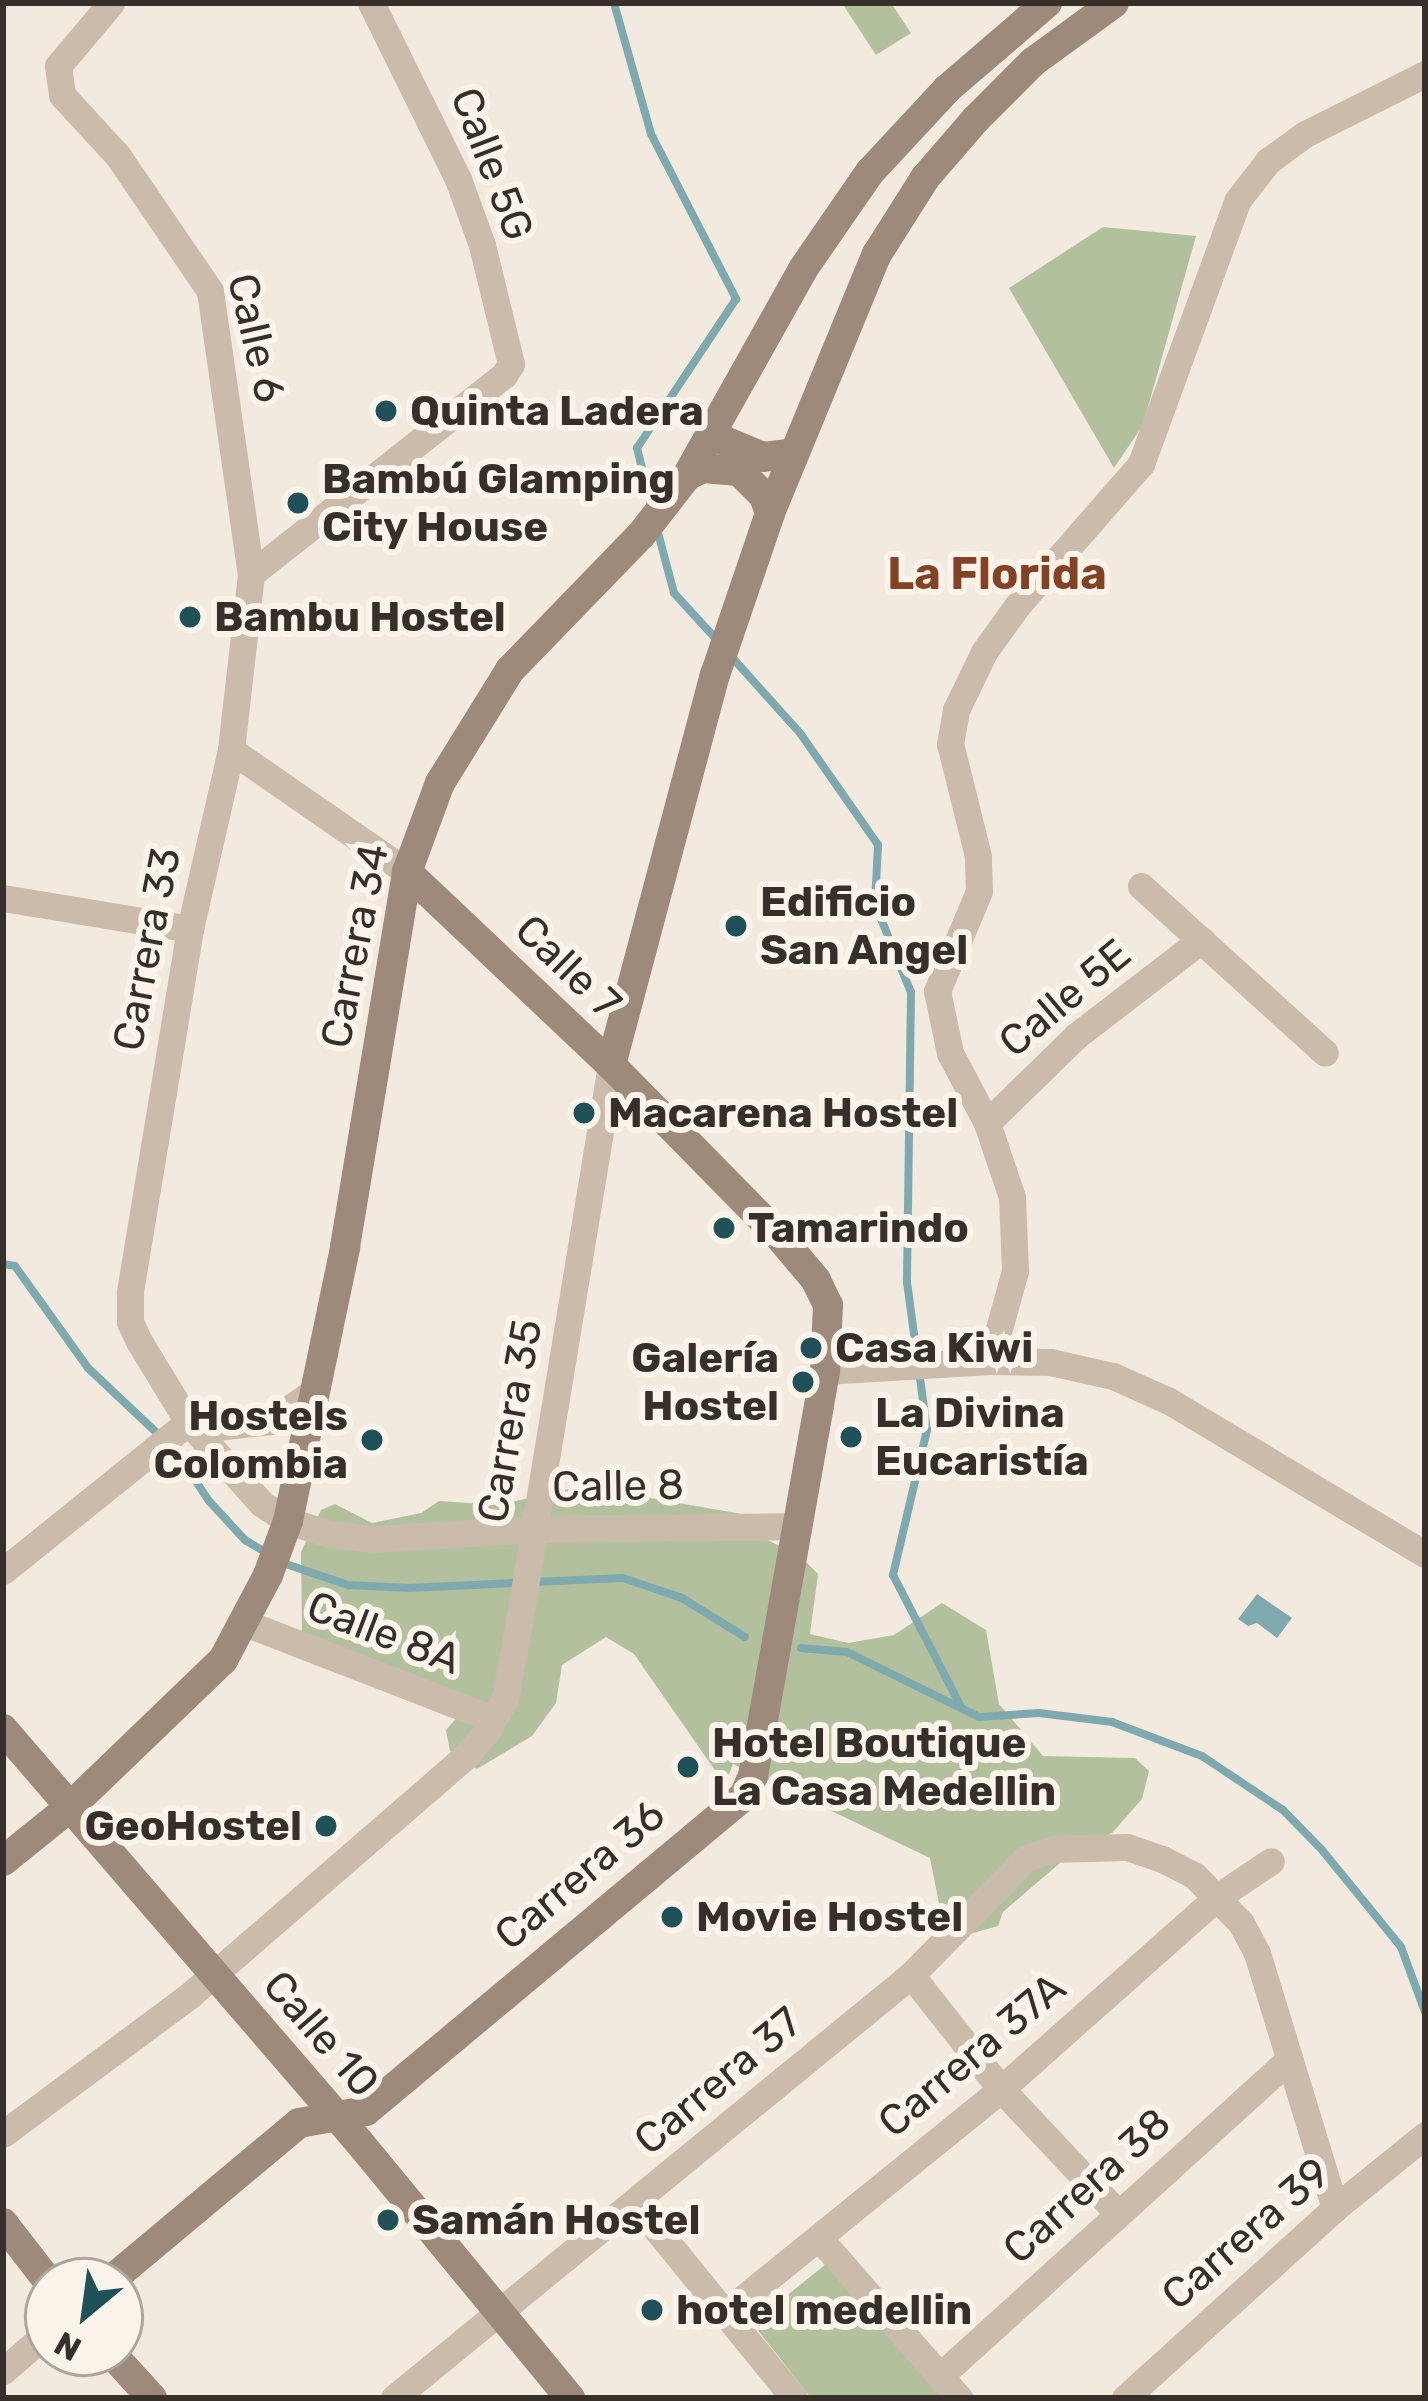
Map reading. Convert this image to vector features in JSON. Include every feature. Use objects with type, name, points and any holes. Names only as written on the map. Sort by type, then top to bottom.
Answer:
[{"type":"street","name":"Calle 6","points":[[111,3],[58,66],[62,95],[118,156],[210,290],[251,574]]},
{"type":"street","name":"Calle 5G","points":[[251,574],[512,364],[482,245],[458,179],[371,3]]},
{"type":"street","name":"Carrera 34","points":[[3,1861],[69,1808],[223,1660],[279,1548],[316,1390],[407,872],[440,783],[484,706],[531,644],[641,535],[681,484],[713,436],[803,269],[870,172],[947,89],[1047,3]]},
{"type":"street","points":[[770,513],[877,254],[925,178],[1033,62],[1114,3]]},
{"type":"street","points":[[990,1360],[1016,1271],[1012,1197],[987,1123],[950,1053],[937,991],[979,891],[978,856],[950,744],[956,710],[984,652],[1017,607],[1142,464],[1237,201],[1268,161],[1306,134],[1425,74]]},
{"type":"street","points":[[713,436],[763,457],[794,453]]},
{"type":"street","points":[[681,484],[722,467],[739,472],[764,496],[770,513]]},
{"type":"street","name":"Carrera 35","points":[[3,2134],[214,1974],[466,1756],[505,1698],[598,1165],[610,1065],[715,674],[770,513]]},
{"type":"street","name":"Carrera 33","points":[[171,1437],[130,1322],[130,1294],[190,929],[231,750],[251,574]]},
{"type":"street","name":"Calle 7","points":[[231,750],[407,872],[610,1065],[817,1280]]},
{"type":"street","points":[[1142,886],[1325,1053]]},
{"type":"street","points":[[3,898],[190,929]]},
{"type":"street","points":[[396,938],[417,917],[450,912]]},
{"type":"street","name":"Calle 5E","points":[[987,1123],[1076,1036],[1201,940]]},
{"type":"street","name":"Carrera 36","points":[[139,2257],[299,2122],[366,2111],[744,1796],[753,1776],[825,1371],[828,1305],[817,1280]]},
{"type":"street","points":[[825,1371],[990,1360],[1050,1363],[1113,1376],[1425,1554]]},
{"type":"street","points":[[3,1570],[171,1437],[272,1421],[316,1390]]},
{"type":"street","name":"Calle 8","points":[[171,1437],[262,1504],[279,1548],[330,1534],[374,1539],[532,1537],[798,1526]]},
{"type":"street","name":"Calle 8A","points":[[245,1623],[494,1720]]},
{"type":"street","name":"Calle 10","points":[[3,1729],[570,2398]]},
{"type":"street","name":"Carrera 37","points":[[394,2398],[911,1975],[1026,1858],[1081,1846],[1127,1847],[1195,1876],[1216,1898]]},
{"type":"street","name":"Carrera 37A","points":[[725,2312],[1000,2089],[1216,1898],[1271,1861]]},
{"type":"street","points":[[1216,1898],[1241,1923],[1256,1954],[1335,2209]]},
{"type":"street","points":[[911,1975],[1000,2089],[1118,2213]]},
{"type":"street","name":"Carrera 38","points":[[950,2387],[1118,2213],[1290,2060]]},
{"type":"street","name":"Carrera 39","points":[[1125,2398],[1335,2209],[1425,2135]]},
{"type":"street","points":[[635,2204],[794,2398]]},
{"type":"street","points":[[3,2223],[29,2257]]},
{"type":"street","points":[[819,2238],[950,2387]]},
{"type":"green space","points":[[842,3],[891,3],[911,33],[876,55]]},
{"type":"green space","points":[[1103,227],[1196,236],[1143,425],[1114,468],[1009,288]]},
{"type":"green space","points":[[582,1486],[753,1516],[768,1540],[802,1558],[818,1574],[810,1634],[848,1643],[894,1635],[942,1603],[986,1630],[999,1704],[1043,1756],[1135,1758],[1149,1771],[1142,1799],[1112,1833],[1081,1845],[1003,1912],[998,1926],[966,1935],[942,1919],[930,1858],[733,1764],[729,1774],[719,1776],[634,1654],[606,1637],[562,1665],[556,1703],[532,1736],[477,1769],[450,1751],[446,1730],[460,1714],[302,1635],[301,1552],[321,1510],[335,1504],[372,1523],[421,1513],[439,1501],[498,1505]]},
{"type":"green space","points":[[826,2264],[952,2398],[811,2398],[757,2329],[764,2314]]},
{"type":"water","points":[[1257,1594],[1292,1618],[1277,1638],[1257,1623],[1248,1626],[1238,1619]]},
{"type":"waterway","points":[[614,3],[651,134],[736,299],[637,448],[652,508]]},
{"type":"waterway","points":[[657,529],[674,593],[716,639]]},
{"type":"waterway","points":[[730,655],[800,733],[878,845],[875,904],[911,992],[907,1282],[927,1430],[893,1575],[961,1707]]},
{"type":"waterway","points":[[3,1264],[15,1266],[88,1368],[176,1451],[209,1501],[245,1540],[270,1555]]},
{"type":"waterway","points":[[283,1563],[348,1585],[409,1588],[623,1578],[682,1598],[745,1637]]},
{"type":"waterway","points":[[801,1648],[847,1652],[979,1717],[1039,1713],[1112,1722],[1202,1756],[1283,1810],[1322,1850],[1401,1947],[1425,2012]]},
{"type":"place","name":"Quinta Ladera","points":[[386,411]]},
{"type":"place","name":"Bambú Glamping City House","points":[[298,503]]},
{"type":"place","name":"Bambu Hostel","points":[[190,617]]},
{"type":"place","name":"Edificio San Angel","points":[[736,926]]},
{"type":"place","name":"Macarena Hostel","points":[[584,1113]]},
{"type":"place","name":"Tamarindo","points":[[724,1228]]},
{"type":"place","name":"Casa Kiwi","points":[[811,1348]]},
{"type":"place","name":"Galería Hostel","points":[[803,1382]]},
{"type":"place","name":"La Divina Eucaristía","points":[[851,1437]]},
{"type":"place","name":"Hostels Colombia","points":[[372,1440]]},
{"type":"place","name":"Hotel Boutique La Casa Medellin","points":[[688,1767]]},
{"type":"place","name":"GeoHostel","points":[[326,1826]]},
{"type":"place","name":"Movie Hostel","points":[[672,1917]]},
{"type":"place","name":"Samán Hostel","points":[[388,2220]]},
{"type":"place","name":"hotel medellin","points":[[652,2310]]},
{"type":"district","name":"La Florida","points":[[997,574]]}]
